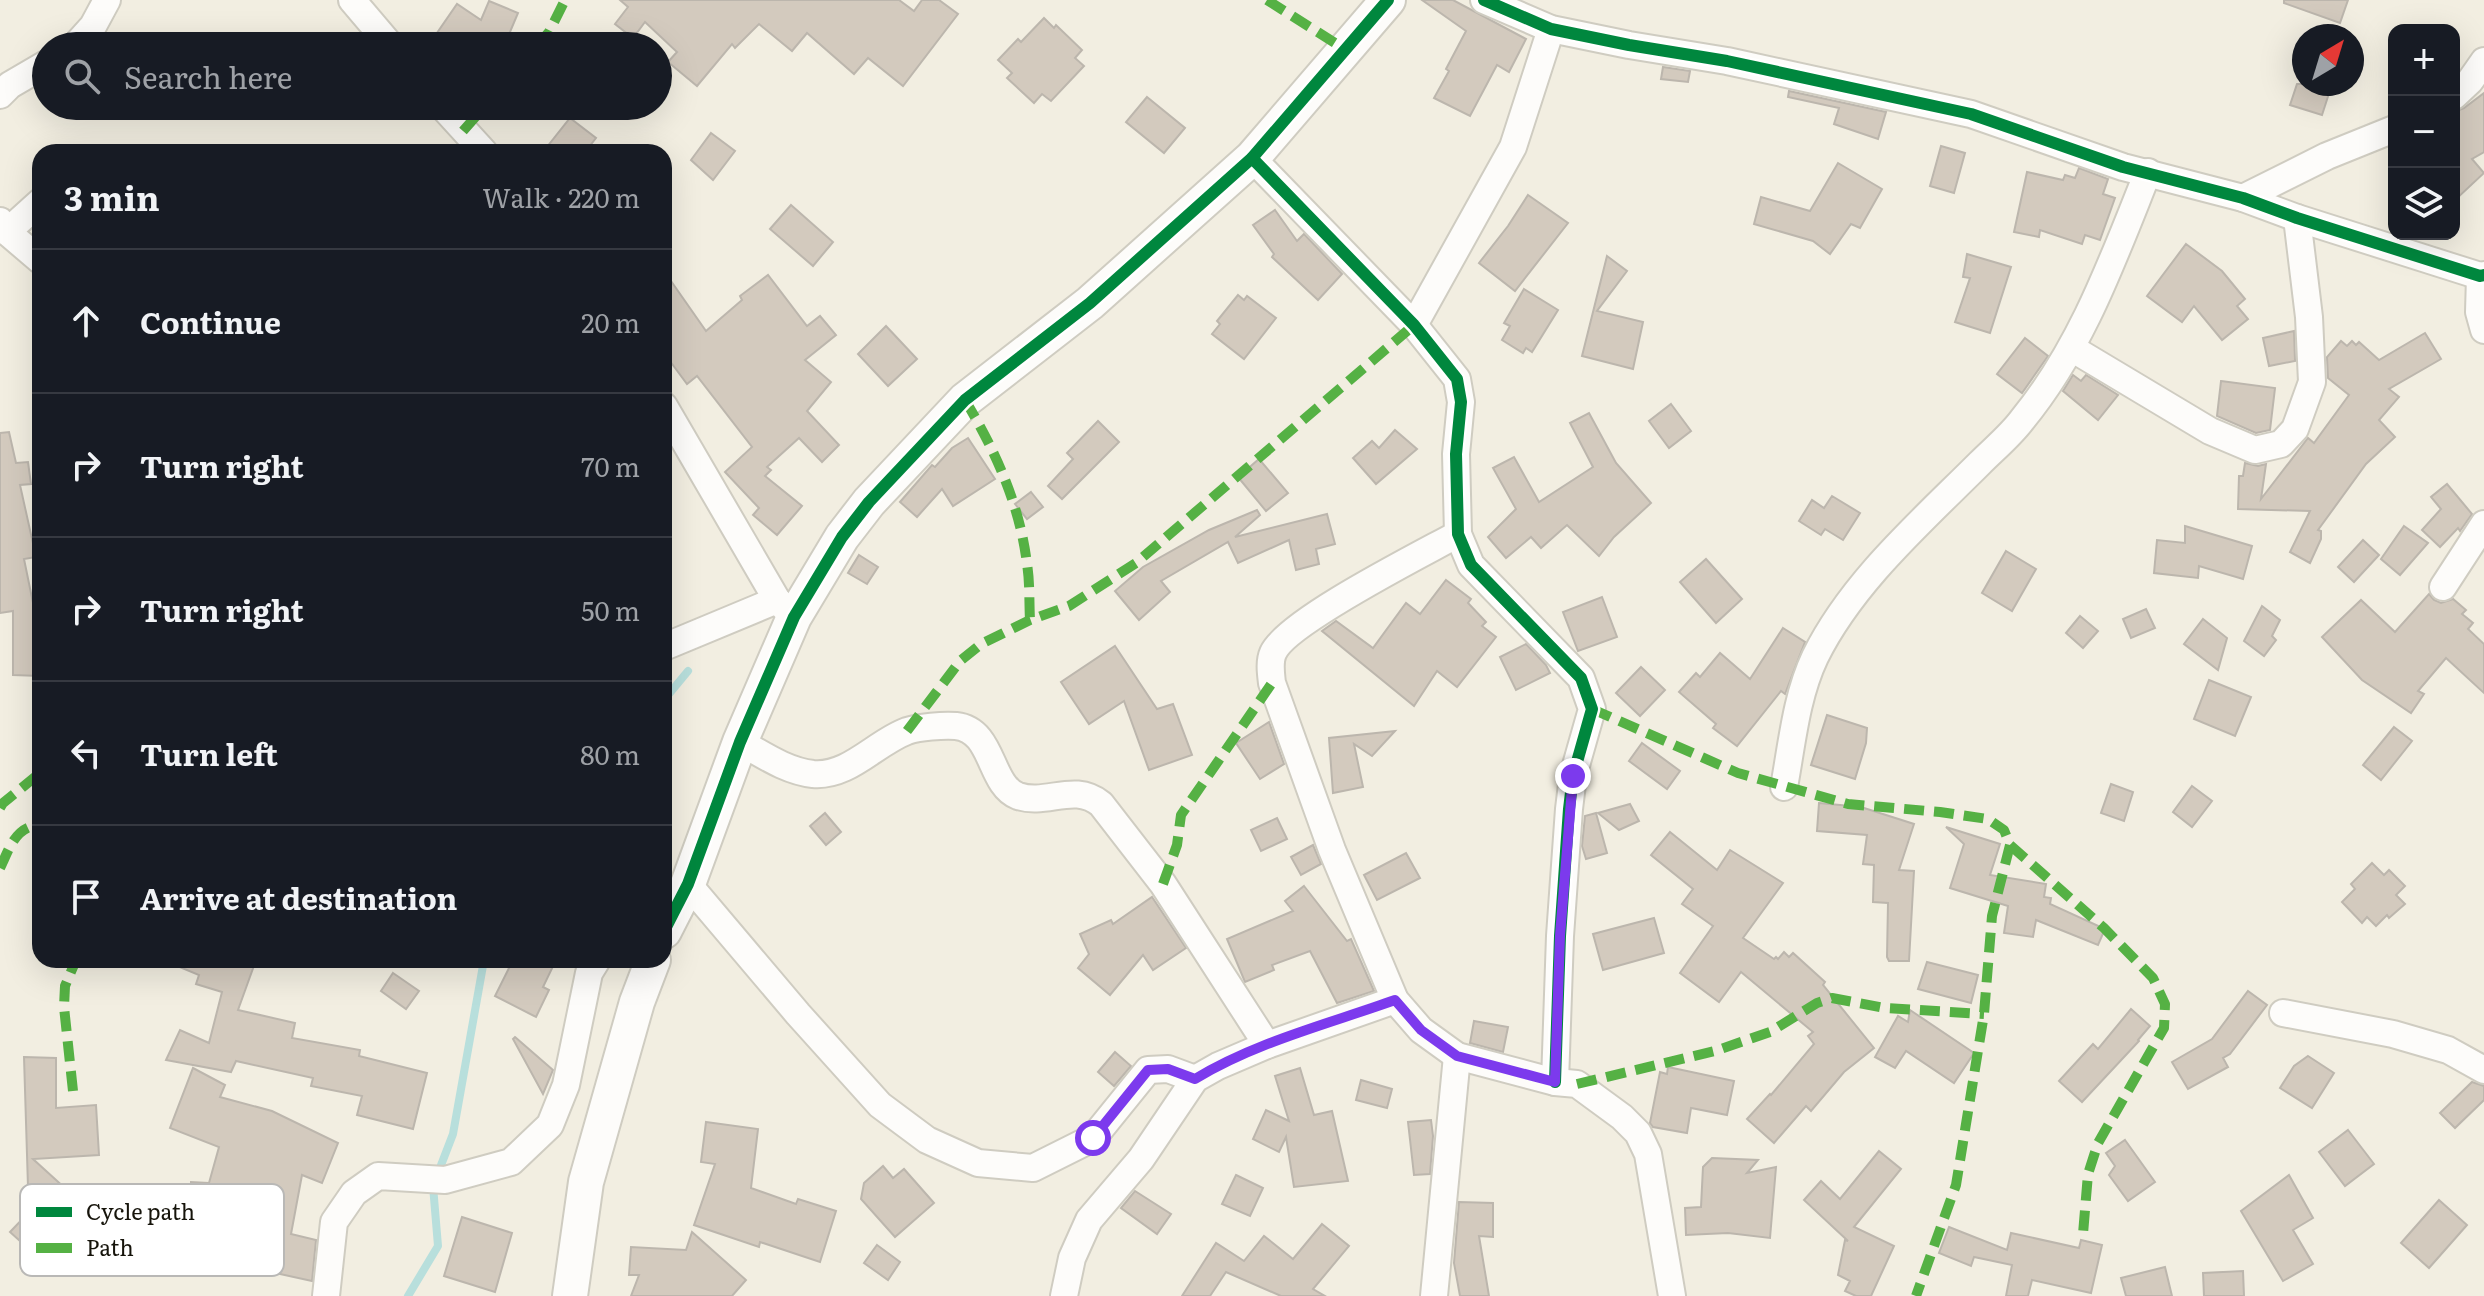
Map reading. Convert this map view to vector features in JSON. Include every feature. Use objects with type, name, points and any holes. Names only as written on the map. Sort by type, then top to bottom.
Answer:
[{"type":"street","points":[[88,32],[107,0]]},
{"type":"street","points":[[352,0],[379,32]]},
{"type":"street","points":[[672,915],[688,884],[786,609],[869,502],[965,400],[1090,303],[1252,158],[1388,0]]},
{"type":"street","points":[[1484,0],[1551,29],[1727,61],[1971,114],[2123,167],[2243,198],[2482,276],[2479,312],[2484,330]]},
{"type":"street","points":[[1414,325],[1513,147],[1551,29]]},
{"type":"street","points":[[2460,90],[2484,61]]},
{"type":"street","points":[[0,95],[32,72]]},
{"type":"street","points":[[455,120],[477,144]]},
{"type":"street","points":[[2243,198],[2327,156],[2388,131]]},
{"type":"street","points":[[1252,158],[1414,325],[1457,379],[1461,402],[1456,454],[1458,534],[1471,565],[1581,678],[1592,709],[1573,776],[1569,809],[1560,936],[1555,1082]]},
{"type":"street","points":[[1784,787],[1801,695],[1815,658],[1833,627],[1864,585],[1914,529],[2022,421],[2073,349],[2148,172]]},
{"type":"street","points":[[32,207],[4,226],[32,252]]},
{"type":"street","points":[[2073,349],[2210,431],[2255,450],[2281,444],[2295,429],[2312,382],[2309,317],[2297,218]]},
{"type":"street","points":[[672,419],[786,609]]},
{"type":"street","points":[[2443,587],[2475,557],[2484,524]]},
{"type":"street","points":[[1458,534],[1355,590],[1281,640],[1271,655],[1272,683],[1332,850],[1395,1000],[1421,1030],[1457,1056],[1555,1082],[1577,1084],[1622,1117],[1638,1133],[1648,1154],[1672,1296]]},
{"type":"street","points":[[672,645],[786,609]]},
{"type":"street","points":[[740,742],[791,769],[815,774],[844,768],[907,731],[955,726],[969,730],[978,737],[1007,788],[1016,796],[1091,795],[1163,884],[1267,1045]]},
{"type":"street","points":[[688,884],[880,1105],[927,1140],[978,1163],[1033,1168],[1093,1138],[1148,1070],[1168,1069],[1195,1079]]},
{"type":"street","points":[[326,1296],[334,1222],[354,1193],[378,1176],[445,1180],[511,1162],[550,1125],[566,1085],[592,968]]},
{"type":"street","points":[[570,1296],[586,1182],[637,1002],[650,968]]},
{"type":"street","points":[[1064,1296],[1072,1258],[1089,1220],[1141,1159],[1195,1079],[1267,1045],[1395,1000]]},
{"type":"street","points":[[2283,1013],[2393,1034],[2448,1050],[2484,1070]]},
{"type":"street","points":[[1434,1296],[1457,1056]]},
{"type":"building","points":[[620,0],[899,0],[914,11],[922,0],[939,0],[958,14],[903,86],[868,58],[854,74],[807,33],[792,51],[759,24],[735,48],[732,44],[697,86],[672,65],[672,58],[677,52],[672,47],[672,32],[656,32],[645,22],[638,32],[625,32],[615,24],[628,7]]},
{"type":"building","points":[[1422,0],[1453,0],[1526,39],[1509,72],[1497,65],[1470,116],[1434,98],[1466,31]]},
{"type":"building","points":[[2284,0],[2348,0],[2340,23],[2284,3]]},
{"type":"building","points":[[489,1],[518,13],[510,32],[438,32],[457,4],[481,20]]},
{"type":"building","points":[[1044,18],[1082,50],[1075,58],[1084,66],[1051,101],[1042,94],[1034,103],[1007,78],[1012,73],[998,60]]},
{"type":"building","points":[[1663,67],[1690,71],[1688,82],[1661,79]]},
{"type":"building","points":[[1789,91],[1886,112],[1878,139],[1834,124],[1839,108],[1788,97]]},
{"type":"building","points":[[2484,93],[2484,152],[2472,159],[2484,173],[2460,195],[2460,110]]},
{"type":"building","points":[[2293,96],[2328,96],[2322,115],[2290,105]]},
{"type":"building","points":[[1147,97],[1185,128],[1164,153],[1126,122]]},
{"type":"building","points":[[568,120],[596,138],[591,144],[549,144]]},
{"type":"building","points":[[711,133],[735,151],[713,180],[691,160]]},
{"type":"building","points":[[1941,146],[1965,153],[1954,193],[1930,186]]},
{"type":"building","points":[[1838,163],[1882,189],[1860,228],[1851,224],[1830,254],[1813,241],[1754,224],[1761,197],[1810,211]]},
{"type":"building","points":[[2079,168],[2108,179],[2103,194],[2115,198],[2100,240],[2085,235],[2082,244],[2040,230],[2039,237],[2014,232],[2027,172],[2063,180],[2065,175],[2075,178]]},
{"type":"building","points":[[1528,195],[1568,223],[1515,291],[1479,263]]},
{"type":"building","points":[[791,205],[833,242],[813,266],[770,229]]},
{"type":"building","points":[[1275,210],[1297,241],[1304,234],[1342,274],[1318,300],[1272,257],[1274,254],[1253,225]]},
{"type":"building","points":[[2186,244],[2222,271],[2245,299],[2237,306],[2248,319],[2222,340],[2194,306],[2182,322],[2147,296]]},
{"type":"building","points":[[1967,254],[2011,267],[1990,333],[1955,322],[1970,278],[1963,277]]},
{"type":"building","points":[[1607,256],[1627,271],[1597,311],[1643,322],[1633,369],[1582,356]]},
{"type":"building","points":[[768,275],[807,326],[820,316],[836,335],[805,360],[831,382],[807,411],[839,445],[822,462],[799,438],[767,467],[771,470],[765,476],[802,506],[777,535],[753,515],[759,508],[725,472],[752,447],[697,376],[687,384],[672,364],[672,282],[706,331],[742,300],[740,296]]},
{"type":"building","points":[[1524,289],[1558,310],[1532,352],[1526,348],[1523,353],[1502,340],[1510,326],[1504,323]]},
{"type":"building","points":[[1238,295],[1244,300],[1247,296],[1276,318],[1244,359],[1212,334],[1220,324],[1217,321]]},
{"type":"building","points":[[886,326],[917,359],[888,386],[858,354]]},
{"type":"building","points":[[2294,331],[2295,361],[2269,366],[2263,338]]},
{"type":"building","points":[[2425,333],[2441,359],[2389,389],[2399,397],[2379,420],[2395,437],[2366,464],[2318,530],[2321,531],[2321,539],[2310,563],[2290,552],[2310,511],[2238,509],[2239,476],[2243,476],[2245,463],[2266,464],[2261,499],[2308,438],[2314,443],[2349,395],[2328,378],[2327,357],[2341,341],[2347,346],[2352,341],[2356,345],[2359,342],[2379,360]]},
{"type":"building","points":[[2025,338],[2048,356],[2022,393],[1997,374]]},
{"type":"building","points":[[2073,375],[2081,381],[2086,375],[2118,395],[2098,420],[2063,391]]},
{"type":"building","points":[[2221,381],[2275,388],[2270,430],[2256,433],[2217,416]]},
{"type":"building","points":[[1671,404],[1691,431],[1669,448],[1649,421]]},
{"type":"building","points":[[1589,413],[1616,463],[1651,503],[1614,537],[1599,556],[1567,525],[1541,548],[1531,537],[1506,558],[1488,537],[1516,509],[1493,468],[1514,457],[1539,502],[1593,467],[1570,423]]},
{"type":"building","points":[[1098,421],[1119,442],[1062,499],[1048,486],[1073,459],[1067,453]]},
{"type":"building","points":[[1395,430],[1417,449],[1376,484],[1353,458],[1372,441],[1379,448]]},
{"type":"building","points":[[9,432],[16,463],[28,462],[31,484],[20,485],[32,539],[32,558],[24,559],[32,598],[32,676],[13,675],[13,611],[0,613],[0,433]]},
{"type":"building","points":[[968,438],[995,479],[953,506],[942,489],[917,517],[900,502],[932,465],[935,467],[952,448]]},
{"type":"building","points":[[1259,459],[1288,493],[1266,511],[1238,477]]},
{"type":"building","points":[[2447,484],[2472,514],[2460,531],[2458,528],[2440,547],[2422,530],[2441,509],[2431,497]]},
{"type":"building","points":[[1031,492],[1043,507],[1027,519],[1015,504]]},
{"type":"building","points":[[1832,496],[1860,513],[1843,540],[1825,529],[1821,535],[1799,521],[1812,500],[1824,508]]},
{"type":"building","points":[[1257,510],[1260,515],[1235,537],[1327,514],[1335,544],[1316,549],[1319,564],[1296,570],[1289,540],[1238,563],[1228,542],[1161,581],[1170,592],[1139,620],[1115,591],[1143,567],[1209,530]]},
{"type":"building","points":[[2185,526],[2252,546],[2243,579],[2199,566],[2198,578],[2154,573],[2157,540],[2185,543]]},
{"type":"building","points":[[2404,526],[2428,543],[2400,575],[2381,559]]},
{"type":"building","points":[[2363,540],[2379,555],[2354,582],[2338,567]]},
{"type":"building","points":[[2006,551],[2036,569],[2012,611],[1982,593]]},
{"type":"building","points":[[859,555],[878,567],[867,584],[848,573]]},
{"type":"building","points":[[1706,559],[1742,599],[1716,623],[1680,582]]},
{"type":"building","points":[[1446,580],[1471,599],[1468,603],[1486,622],[1482,626],[1496,637],[1457,687],[1437,671],[1414,706],[1322,631],[1336,621],[1373,648],[1406,603],[1420,614]]},
{"type":"building","points":[[2429,594],[2441,603],[2453,599],[2466,610],[2462,614],[2473,623],[2468,629],[2484,644],[2484,693],[2446,658],[2418,691],[2424,694],[2411,713],[2362,680],[2322,637],[2361,600],[2395,632]]},
{"type":"building","points":[[1602,597],[1617,637],[1578,651],[1563,612]]},
{"type":"building","points":[[2262,606],[2280,620],[2272,636],[2276,640],[2264,656],[2244,641]]},
{"type":"building","points":[[2146,609],[2155,628],[2131,638],[2123,619]]},
{"type":"building","points":[[2080,616],[2098,631],[2083,648],[2066,633]]},
{"type":"building","points":[[2203,619],[2227,638],[2218,670],[2184,644]]},
{"type":"building","points":[[1783,628],[1805,642],[1785,694],[1781,691],[1737,746],[1713,728],[1716,724],[1679,692],[1696,673],[1700,677],[1720,653],[1750,679]]},
{"type":"building","points":[[1526,644],[1550,673],[1516,690],[1500,657]]},
{"type":"building","points":[[1115,646],[1157,709],[1173,704],[1192,755],[1149,770],[1124,701],[1089,724],[1061,682]]},
{"type":"building","points":[[1641,667],[1665,690],[1640,716],[1616,693]]},
{"type":"building","points":[[2209,680],[2251,697],[2235,736],[2194,719]]},
{"type":"building","points":[[1827,715],[1867,728],[1866,743],[1855,779],[1811,765]]},
{"type":"building","points":[[1269,722],[1284,764],[1260,779],[1236,743]]},
{"type":"building","points":[[2394,727],[2412,741],[2381,780],[2363,765]]},
{"type":"building","points":[[1395,731],[1372,756],[1354,744],[1363,787],[1333,793],[1329,738]]},
{"type":"building","points":[[1642,743],[1680,771],[1667,789],[1629,761]]},
{"type":"building","points":[[2111,784],[2133,792],[2124,821],[2101,813]]},
{"type":"building","points":[[2192,786],[2212,801],[2192,827],[2173,812]]},
{"type":"building","points":[[1819,803],[1861,807],[1914,824],[1899,870],[1914,871],[1909,961],[1889,961],[1887,957],[1888,903],[1873,902],[1874,865],[1863,864],[1867,835],[1817,831]]},
{"type":"building","points":[[1630,804],[1639,821],[1619,830],[1598,813]]},
{"type":"building","points":[[825,813],[841,832],[826,845],[810,826]]},
{"type":"building","points":[[1596,813],[1607,853],[1586,859],[1582,846],[1585,816]]},
{"type":"building","points":[[1277,818],[1287,839],[1261,851],[1251,830]]},
{"type":"building","points":[[1946,827],[2000,844],[1990,875],[2046,884],[2044,897],[2051,898],[2050,904],[2105,929],[2098,945],[2036,920],[2033,937],[2004,933],[2008,906],[1950,888],[1964,844]]},
{"type":"building","points":[[1670,832],[1717,870],[1730,850],[1783,883],[1743,938],[1774,959],[1784,952],[1789,957],[1793,953],[1825,982],[1823,985],[1874,1048],[1844,1072],[1811,1111],[1806,1106],[1774,1143],[1747,1119],[1814,1044],[1808,1036],[1813,1032],[1741,972],[1719,1002],[1680,973],[1713,926],[1682,904],[1693,889],[1651,855]]},
{"type":"building","points":[[1313,845],[1321,864],[1301,875],[1291,857]]},
{"type":"building","points":[[1406,853],[1420,878],[1377,900],[1364,875]]},
{"type":"building","points":[[2372,863],[2384,875],[2389,870],[2405,886],[2396,895],[2405,904],[2376,926],[2367,917],[2362,923],[2342,902],[2355,889],[2351,884]]},
{"type":"building","points":[[1304,886],[1347,941],[1351,939],[1374,991],[1337,1003],[1310,951],[1272,965],[1274,970],[1245,982],[1227,939],[1293,911],[1285,901]]},
{"type":"building","points":[[1152,897],[1186,948],[1153,970],[1143,955],[1110,995],[1078,968],[1089,954],[1080,934],[1111,920],[1113,924]]},
{"type":"building","points":[[1654,918],[1664,953],[1603,970],[1593,934]]},
{"type":"building","points":[[1927,962],[1978,975],[1971,1003],[1918,989]]},
{"type":"building","points":[[182,968],[253,968],[238,1010],[295,1023],[292,1038],[360,1050],[359,1056],[427,1073],[413,1129],[357,1115],[362,1096],[311,1086],[313,1078],[236,1061],[231,1072],[166,1060],[180,1030],[209,1043],[222,992],[196,984],[199,975]]},
{"type":"building","points":[[509,968],[552,968],[543,987],[549,990],[536,1017],[495,996]]},
{"type":"building","points":[[393,973],[419,991],[406,1009],[381,991]]},
{"type":"building","points":[[2248,991],[2267,1005],[2230,1054],[2223,1058],[2228,1067],[2188,1089],[2172,1062],[2212,1039]]},
{"type":"building","points":[[2131,1009],[2150,1026],[2082,1102],[2059,1081],[2093,1044],[2098,1049]]},
{"type":"building","points":[[1910,1010],[1974,1053],[1954,1083],[1906,1051],[1895,1068],[1875,1057],[1898,1016],[1908,1022]]},
{"type":"building","points":[[1474,1021],[1508,1027],[1503,1052],[1470,1043]]},
{"type":"building","points":[[515,1037],[553,1070],[543,1094],[513,1039]]},
{"type":"building","points":[[1115,1052],[1131,1066],[1114,1086],[1098,1072]]},
{"type":"building","points":[[2308,1056],[2334,1073],[2312,1108],[2280,1088],[2294,1066]]},
{"type":"building","points":[[24,1057],[56,1058],[56,1108],[96,1105],[99,1155],[33,1159],[60,1184],[28,1184]]},
{"type":"building","points":[[1668,1067],[1734,1081],[1727,1115],[1691,1108],[1687,1133],[1653,1127],[1650,1123],[1660,1072],[1667,1074]]},
{"type":"building","points":[[193,1068],[225,1085],[220,1097],[272,1111],[338,1143],[322,1183],[302,1175],[291,1234],[316,1240],[312,1281],[284,1275],[284,1184],[191,1184],[209,1183],[219,1147],[170,1128]]},
{"type":"building","points":[[1300,1068],[1314,1115],[1332,1111],[1348,1181],[1294,1187],[1286,1137],[1279,1152],[1253,1139],[1266,1110],[1289,1121],[1275,1076]]},
{"type":"building","points":[[1361,1080],[1392,1089],[1387,1108],[1356,1100]]},
{"type":"building","points":[[2472,1082],[2484,1086],[2484,1100],[2455,1128],[2440,1113]]},
{"type":"building","points":[[1431,1120],[1430,1174],[1414,1175],[1408,1122]]},
{"type":"building","points":[[706,1122],[758,1129],[751,1188],[796,1204],[798,1199],[836,1211],[820,1262],[760,1242],[759,1247],[694,1225],[715,1164],[701,1162]]},
{"type":"building","points":[[2348,1130],[2374,1164],[2345,1186],[2319,1152]]},
{"type":"building","points":[[2125,1140],[2155,1182],[2128,1201],[2109,1175],[2115,1166],[2106,1153]]},
{"type":"building","points":[[1879,1151],[1901,1169],[1854,1227],[1894,1246],[1871,1296],[1856,1296],[1845,1291],[1850,1281],[1838,1275],[1845,1240],[1848,1241],[1804,1200],[1821,1181],[1840,1199]]},
{"type":"building","points":[[1712,1158],[1758,1160],[1747,1173],[1776,1167],[1770,1238],[1728,1233],[1686,1235],[1685,1208],[1701,1207],[1703,1167]]},
{"type":"building","points":[[883,1166],[893,1178],[904,1169],[934,1203],[895,1237],[861,1199],[864,1183]]},
{"type":"building","points":[[1236,1175],[1263,1188],[1250,1216],[1222,1204]]},
{"type":"building","points":[[2289,1175],[2313,1218],[2293,1230],[2313,1264],[2283,1281],[2241,1211]]},
{"type":"building","points":[[1135,1191],[1171,1214],[1157,1234],[1121,1208]]},
{"type":"building","points":[[2439,1200],[2467,1225],[2429,1268],[2401,1243]]},
{"type":"building","points":[[1459,1202],[1493,1203],[1493,1237],[1479,1236],[1489,1296],[1460,1296],[1454,1263]]},
{"type":"building","points":[[462,1217],[512,1233],[495,1292],[444,1276]]},
{"type":"building","points":[[20,1222],[20,1241],[10,1232]]},
{"type":"building","points":[[1322,1224],[1349,1246],[1313,1289],[1325,1296],[1281,1296],[1226,1272],[1210,1296],[1182,1296],[1216,1243],[1244,1261],[1264,1236],[1293,1259]]},
{"type":"building","points":[[1949,1227],[2007,1250],[2011,1233],[2079,1248],[2081,1240],[2102,1245],[2091,1293],[2032,1280],[2028,1296],[2006,1296],[2012,1265],[1974,1257],[1971,1266],[1939,1253]]},
{"type":"building","points":[[692,1232],[746,1280],[732,1296],[631,1296],[639,1275],[629,1275],[631,1247],[686,1250]]},
{"type":"building","points":[[877,1245],[900,1262],[888,1280],[864,1263]]},
{"type":"building","points":[[2165,1267],[2172,1296],[2126,1296],[2121,1278]]},
{"type":"building","points":[[2243,1271],[2244,1296],[2204,1296],[2203,1273]]},
{"type":"waterway","points":[[672,690],[688,671]]},
{"type":"waterway","points":[[408,1296],[438,1246],[433,1186],[453,1134],[483,968]]},
{"type":"marked path","points":[[549,32],[565,0]]},
{"type":"marked path","points":[[1267,0],[1346,50]]},
{"type":"marked path","points":[[463,131],[473,120]]},
{"type":"marked path","points":[[907,731],[960,661],[981,644],[1030,620],[1069,606],[1136,563],[1414,325]]},
{"type":"marked path","points":[[965,400],[996,458],[1019,521],[1028,571],[1030,620]]},
{"type":"marked path","points":[[1163,884],[1177,845],[1181,815],[1272,683]]},
{"type":"marked path","points":[[1592,709],[1738,773],[1848,804],[1988,819],[2004,830],[2010,845],[1992,916],[1984,1014],[1956,1185],[1916,1296]]},
{"type":"marked path","points":[[0,808],[32,779]]},
{"type":"marked path","points":[[0,868],[19,834],[32,826]]},
{"type":"marked path","points":[[2010,845],[2104,928],[2153,978],[2165,1004],[2164,1028],[2098,1143],[2088,1174],[2083,1234]]},
{"type":"marked path","points":[[73,968],[65,986],[64,1007],[73,1091]]},
{"type":"marked path","points":[[1577,1084],[1715,1051],[1770,1032],[1817,1003],[1832,998],[1885,1008],[1984,1014]]},
{"type":"cycle path","points":[[672,915],[688,884],[740,742],[794,617],[842,537],[869,502],[965,400],[1090,303],[1252,158],[1388,0]]},
{"type":"cycle path","points":[[1484,0],[1551,29],[1727,61],[1971,114],[2123,167],[2243,198],[2297,218],[2484,275]]},
{"type":"cycle path","points":[[1252,158],[1414,325],[1457,379],[1461,402],[1456,454],[1458,534],[1471,565],[1581,678],[1592,709],[1573,776],[1569,809],[1560,936],[1555,1082]]},
{"type":"route","points":[[1093,1138],[1148,1070],[1168,1069],[1195,1079],[1267,1045],[1395,1000],[1421,1030],[1457,1056],[1555,1082],[1560,936],[1573,776]]}]
